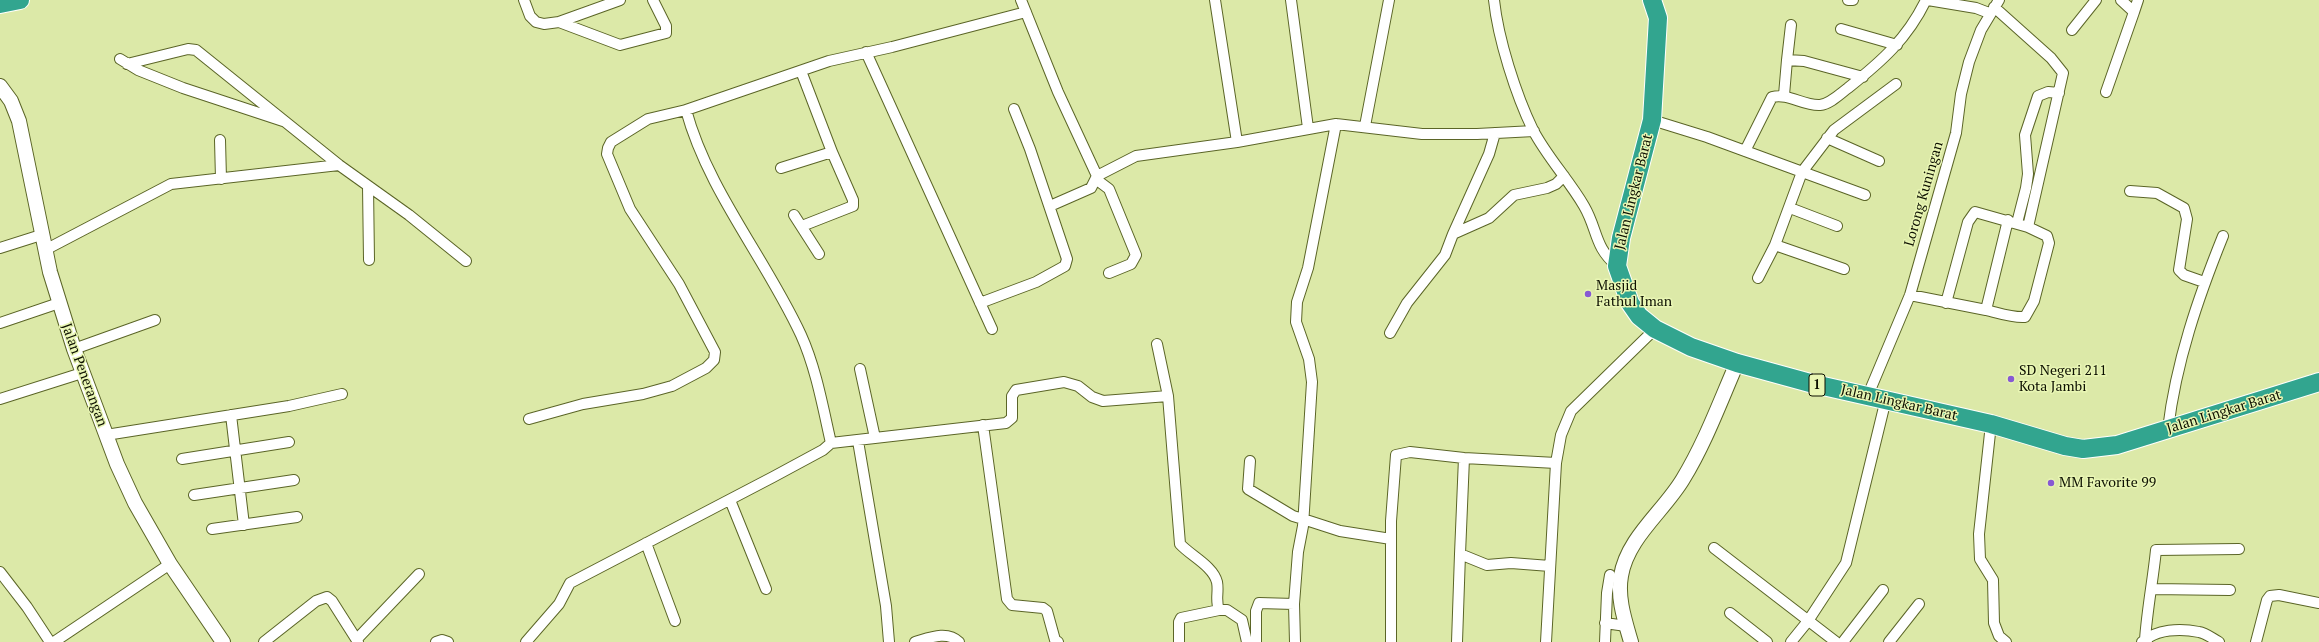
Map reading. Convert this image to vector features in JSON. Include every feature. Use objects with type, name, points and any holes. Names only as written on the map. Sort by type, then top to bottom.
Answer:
[{"type":"highway","points":[[0,4],[20,0]]},
{"type":"highway","name":"Jalan Lingkar Barat","points":[[1652,0],[1658,18],[1652,120],[1620,245],[1617,266],[1630,303],[1639,316],[1655,329],[1691,347],[1738,363],[1810,383],[1991,424],[2065,446],[2083,449],[2117,445],[2319,382]]},
{"type":"street","points":[[524,0],[530,16],[536,22],[544,24],[559,22],[620,0]]},
{"type":"street","points":[[559,22],[615,44],[628,45],[661,36],[667,32],[653,0]]},
{"type":"street","points":[[1022,0],[1058,92],[1097,178],[1109,189],[1136,255],[1131,264],[1109,273]]},
{"type":"street","points":[[1215,0],[1237,142]]},
{"type":"street","points":[[1291,0],[1308,128]]},
{"type":"street","points":[[1365,126],[1389,0]]},
{"type":"street","points":[[1494,0],[1498,26],[1512,76],[1534,131],[1591,219],[1599,246],[1608,258],[1617,266]]},
{"type":"street","points":[[1848,0],[1853,0]]},
{"type":"street","points":[[1745,151],[1772,97],[1784,95],[1820,105],[1836,98],[1863,77],[1897,45],[1915,22],[1927,0],[1978,4],[1994,7],[2061,68],[2063,73],[2028,227]]},
{"type":"street","points":[[2072,30],[2096,0]]},
{"type":"street","points":[[2121,0],[2134,12]]},
{"type":"street","points":[[2106,92],[2138,0]]},
{"type":"street","name":"Lorong Kuningan","points":[[1868,395],[1910,295],[1956,133],[1961,94],[1969,62],[1994,7]]},
{"type":"street","points":[[529,420],[583,404],[643,394],[672,386],[706,368],[714,360],[715,352],[679,284],[630,209],[607,154],[611,142],[648,119],[686,110],[830,60],[1026,12]]},
{"type":"street","points":[[1784,95],[1791,25]]},
{"type":"street","points":[[1841,29],[1897,45]]},
{"type":"street","points":[[285,122],[266,118],[183,88],[124,61],[194,49],[339,165],[409,215],[466,261]]},
{"type":"street","points":[[866,52],[992,329]]},
{"type":"street","points":[[1787,60],[1804,61],[1863,77]]},
{"type":"street","points":[[801,71],[832,152],[853,200],[853,206],[802,226]]},
{"type":"street","points":[[1758,278],[1775,245],[1790,208],[1802,172],[1827,138],[1841,124],[1896,84]]},
{"type":"street","name":"Jalan Penerangan","points":[[0,86],[11,101],[19,121],[41,235],[59,303],[74,350],[106,435],[134,502],[170,564],[223,642]]},
{"type":"street","points":[[1986,310],[2012,222],[2026,188],[2028,174],[2025,135],[2030,116],[2038,96],[2048,92],[2059,93]]},
{"type":"street","points":[[980,303],[1036,282],[1066,266],[1067,259],[1050,206],[1014,109]]},
{"type":"street","points":[[686,110],[704,158],[802,337],[817,385],[831,443]]},
{"type":"street","points":[[1652,120],[1745,151],[1865,196]]},
{"type":"street","points":[[1295,642],[1294,604],[1303,519],[1312,382],[1309,359],[1296,322],[1297,302],[1308,268],[1336,124]]},
{"type":"street","points":[[1050,206],[1090,189],[1097,178],[1136,156],[1237,142],[1308,128],[1336,124],[1365,126],[1422,134],[1534,131]]},
{"type":"street","points":[[1390,333],[1407,303],[1445,255],[1486,161],[1495,133]]},
{"type":"street","points":[[1827,138],[1879,161]]},
{"type":"street","points":[[220,140],[221,179]]},
{"type":"street","points":[[781,168],[832,152]]},
{"type":"street","points":[[45,250],[97,225],[159,189],[171,184],[339,165]]},
{"type":"street","points":[[1454,234],[1489,218],[1514,195],[1547,188],[1556,184],[1564,176]]},
{"type":"street","points":[[368,186],[369,260]]},
{"type":"street","points":[[2130,191],[2157,193],[2184,208],[2187,219],[2179,270],[2184,275],[2204,282]]},
{"type":"street","points":[[1790,208],[1837,226]]},
{"type":"street","points":[[1910,295],[1946,303],[1986,310],[2020,318],[2025,317],[2030,312],[2049,239],[2042,233],[2028,227],[1978,212],[1972,216],[1946,303]]},
{"type":"street","points":[[794,215],[819,254]]},
{"type":"street","points":[[0,248],[41,235]]},
{"type":"street","points":[[2168,429],[2177,371],[2204,282],[2223,236]]},
{"type":"street","points":[[1775,245],[1844,269]]},
{"type":"street","points":[[0,323],[59,303]]},
{"type":"street","points":[[74,350],[156,320]]},
{"type":"street","points":[[1546,642],[1556,463],[1561,435],[1571,411],[1655,329]]},
{"type":"street","points":[[1157,344],[1168,396],[1180,544],[1214,576],[1217,584],[1216,602],[1219,610]]},
{"type":"street","points":[[1631,642],[1620,600],[1620,577],[1625,561],[1638,538],[1661,511],[1683,479],[1738,363]]},
{"type":"street","points":[[860,369],[875,438]]},
{"type":"street","points":[[0,399],[82,372]]},
{"type":"street","points":[[526,642],[559,604],[570,583],[730,500],[823,450],[831,443],[858,441],[1009,421],[1013,414],[1012,396],[1016,390],[1056,383],[1064,382],[1078,386],[1092,397],[1103,401],[1168,396]]},
{"type":"street","points":[[106,435],[289,406],[342,394]]},
{"type":"street","points":[[1791,642],[1808,621],[1846,563],[1886,399]]},
{"type":"street","points":[[231,415],[241,488],[244,525]]},
{"type":"street","points":[[1991,424],[1979,534],[1980,559],[1993,580],[1994,623],[2000,640]]},
{"type":"street","points":[[983,425],[1007,599],[1012,605],[1043,608],[1047,611],[1056,641]]},
{"type":"street","points":[[858,441],[886,606],[889,642]]},
{"type":"street","points":[[182,459],[236,452],[290,442]]},
{"type":"street","points":[[1391,642],[1391,539],[1396,455],[1410,452],[1464,458],[1556,463]]},
{"type":"street","points":[[1457,642],[1464,458]]},
{"type":"street","points":[[1250,460],[1248,489],[1303,519],[1340,531],[1391,539]]},
{"type":"street","points":[[194,495],[294,480]]},
{"type":"street","points":[[730,500],[766,589]]},
{"type":"street","points":[[212,529],[297,517]]},
{"type":"street","points":[[646,543],[675,621]]},
{"type":"street","points":[[1714,548],[1836,642]]},
{"type":"street","points":[[2145,641],[2156,550],[2239,549]]},
{"type":"street","points":[[1460,554],[1487,565],[1511,563],[1550,566]]},
{"type":"street","points":[[54,642],[170,564]]},
{"type":"street","points":[[0,572],[27,607],[50,642]]},
{"type":"street","points":[[264,642],[316,601],[327,597],[332,601],[358,641],[418,574]]},
{"type":"street","points":[[1605,642],[1605,623],[1610,575]]},
{"type":"street","points":[[2152,589],[2230,590]]},
{"type":"street","points":[[1843,642],[1883,590]]},
{"type":"street","points":[[2256,642],[2267,600],[2270,596],[2279,595],[2319,603]]},
{"type":"street","points":[[1256,642],[1256,611],[1259,603],[1294,604]]},
{"type":"street","points":[[1889,642],[1919,604]]},
{"type":"street","points":[[1179,642],[1179,622],[1181,618],[1219,610],[1227,610],[1242,620],[1247,642]]},
{"type":"street","points":[[1730,613],[1767,642]]},
{"type":"street","points":[[1605,623],[1626,626]]},
{"type":"street","points":[[2145,641],[2162,631],[2172,631],[2200,632],[2219,642]]},
{"type":"street","points":[[915,642],[941,635],[957,641]]},
{"type":"street","points":[[436,642],[442,640],[448,642]]},
{"type":"place","name":"Masjid Fathul Iman","points":[[1588,294]]},
{"type":"place","name":"SD Negeri 211 Kota Jambi","points":[[2011,379]]},
{"type":"place","name":"MM Favorite 99","points":[[2051,483]]}]
